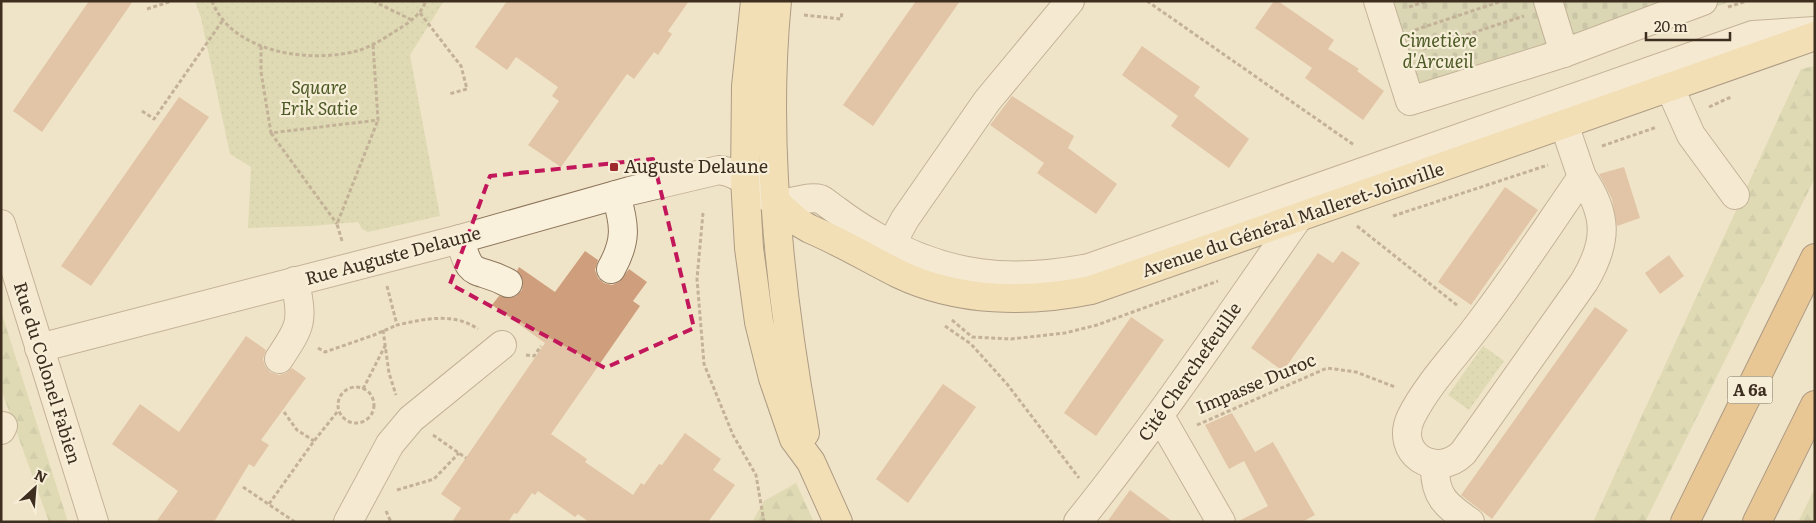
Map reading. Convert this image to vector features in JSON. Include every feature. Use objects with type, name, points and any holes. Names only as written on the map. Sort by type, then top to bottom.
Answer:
[{"type":"highway","name":"A 6a","points":[[1686,522],[1815,258]]},
{"type":"highway","points":[[1757,522],[1815,405]]},
{"type":"main road","points":[[769,5],[746,86],[745,179],[749,248],[759,322],[785,415],[794,439],[811,462],[838,522]]},
{"type":"main road","points":[[769,5],[776,202],[786,315],[811,462]]},
{"type":"main road","name":"Avenue du Général Malleret-Joinville","points":[[776,202],[798,222],[810,229],[901,274],[961,294],[1008,298],[1052,297],[1091,290],[1815,36]]},
{"type":"street","points":[[891,245],[905,219],[988,101],[1070,1]]},
{"type":"street","points":[[1378,1],[1410,100],[1564,52],[1703,1]]},
{"type":"street","points":[[1549,5],[1564,52]]},
{"type":"street","name":"Avenue du Général Malleret-Joinville","points":[[745,179],[776,202],[820,199],[863,229],[891,245],[937,264],[967,272],[1000,277],[1056,275],[1090,268],[1753,35],[1815,31]]},
{"type":"street","points":[[1670,88],[1691,134],[1735,195]]},
{"type":"street","points":[[1564,124],[1582,177],[1594,195],[1602,224],[1602,242],[1597,259],[1584,282],[1469,447],[1453,461],[1435,465],[1415,456],[1408,442],[1408,424],[1420,401],[1480,323],[1582,177]]},
{"type":"street","name":"Rue Auguste Delaune","points":[[39,348],[719,170],[731,172],[745,179]]},
{"type":"street","points":[[611,269],[620,254],[624,223],[616,196]]},
{"type":"street","name":"Cité Cherchefeuille","points":[[1078,522],[1160,416],[1298,218]]},
{"type":"street","name":"Rue du Colonel Fabien","points":[[1,224],[5,254],[39,348],[94,522]]},
{"type":"street","points":[[460,238],[467,264],[470,267],[508,283]]},
{"type":"street","points":[[279,359],[298,326],[301,317],[294,281]]},
{"type":"street","points":[[348,522],[390,444],[411,419],[502,345]]},
{"type":"street","points":[[1160,416],[1222,522]]},
{"type":"street","points":[[1435,465],[1436,482],[1442,499],[1470,522]]},
{"type":"path","points":[[147,9],[172,1]]},
{"type":"path","points":[[212,1],[223,20],[238,34],[262,46],[304,56],[350,52],[372,45],[412,20],[420,13],[426,1]]},
{"type":"path","points":[[372,1],[412,20]]},
{"type":"path","points":[[1148,1],[1382,165]]},
{"type":"path","points":[[1392,48],[1502,1]]},
{"type":"path","points":[[769,5],[841,19],[842,12]]},
{"type":"path","points":[[1392,48],[1549,5]]},
{"type":"path","points":[[420,13],[461,66],[467,89],[449,94]]},
{"type":"path","points":[[142,111],[154,119],[223,20]]},
{"type":"path","points":[[337,224],[378,120],[372,45]]},
{"type":"path","points":[[262,46],[261,72],[271,133],[337,224],[343,246]]},
{"type":"path","points":[[271,133],[378,120]]},
{"type":"path","points":[[703,213],[697,279],[704,364],[734,435],[756,475],[764,522]]},
{"type":"path","points":[[1369,236],[1427,281]]},
{"type":"path","points":[[386,283],[396,319]]},
{"type":"path","points":[[318,339],[318,348],[325,352],[374,336],[383,330],[397,325]]},
{"type":"path","points":[[945,326],[971,344],[1007,384],[1075,474],[1100,496]]},
{"type":"path","points":[[383,330],[389,374],[398,402],[411,419]]},
{"type":"path","points":[[363,389],[385,346]]},
{"type":"path","name":"Impasse Duroc","points":[[1196,426],[1327,368],[1356,372],[1382,380],[1420,401]]},
{"type":"path","points":[[269,504],[338,411],[338,401],[344,392],[353,388],[363,389],[373,401],[374,407],[370,417],[361,423],[350,422],[338,411]]},
{"type":"path","points":[[284,412],[297,430],[314,441]]},
{"type":"path","points":[[435,436],[466,458]]},
{"type":"path","points":[[388,491],[410,488],[434,478],[459,454]]},
{"type":"path","points":[[243,487],[295,522]]},
{"type":"highlighted area","points":[[653,159],[694,328],[605,368],[450,284],[490,176]]},
{"type":"green space","name":"Square Erik Satie","points":[[195,1],[444,1],[410,55],[440,216],[368,232],[362,229],[358,222],[248,228],[251,167],[230,154],[201,18]]},
{"type":"green space","name":"Cimetière d'Arcueil","points":[[1368,1],[1732,1],[1404,116]]},
{"type":"green space","points":[[1815,66],[1815,178],[1645,522],[1593,522],[1801,69]]},
{"type":"green space","points":[[1,311],[68,522],[49,522],[1,389]]},
{"type":"green space","points":[[1483,346],[1504,361],[1469,410],[1448,395]]},
{"type":"green space","points":[[796,483],[814,522],[752,522],[764,501]]},
{"type":"green space","points":[[1815,488],[1815,522],[1798,522]]},
{"type":"building","points":[[89,1],[133,1],[42,132],[13,111]]},
{"type":"building","points":[[507,1],[689,1],[668,31],[672,34],[658,55],[654,52],[634,79],[627,74],[561,167],[528,145],[559,101],[552,96],[558,87],[516,57],[507,70],[475,47]]},
{"type":"building","points":[[916,1],[960,1],[873,126],[843,105]]},
{"type":"building","points":[[1274,1],[1278,1],[1334,40],[1328,49],[1359,69],[1357,71],[1384,91],[1363,120],[1305,78],[1312,68],[1255,28]]},
{"type":"building","points":[[1142,46],[1200,87],[1194,96],[1249,139],[1229,168],[1171,126],[1178,116],[1122,75]]},
{"type":"building","points":[[1012,96],[1074,136],[1068,148],[1117,184],[1096,214],[1037,173],[1044,163],[990,125]]},
{"type":"building","points":[[179,97],[209,117],[91,286],[61,266]]},
{"type":"building","points":[[1624,167],[1640,218],[1617,226],[1612,199],[1599,174]]},
{"type":"building","points":[[1505,187],[1538,210],[1471,305],[1438,282]]},
{"type":"building","points":[[585,251],[598,260],[595,270],[598,278],[604,283],[612,285],[619,282],[629,269],[647,282],[633,301],[640,306],[551,434],[587,459],[585,462],[633,495],[641,483],[644,485],[659,464],[662,465],[685,433],[721,459],[713,470],[735,485],[708,522],[589,522],[578,514],[575,517],[538,491],[535,495],[532,493],[517,514],[514,513],[508,522],[452,522],[461,508],[441,494],[545,343],[492,305],[499,296],[510,298],[516,296],[522,290],[523,281],[517,271],[519,267],[555,292]]},
{"type":"building","points":[[1342,251],[1360,263],[1283,371],[1251,348],[1318,253],[1333,263]]},
{"type":"building","points":[[1669,255],[1684,276],[1660,294],[1645,273]]},
{"type":"building","points":[[1595,307],[1628,330],[1492,519],[1461,495]]},
{"type":"building","points":[[1131,317],[1164,340],[1096,436],[1064,413]]},
{"type":"building","points":[[246,336],[266,350],[263,359],[265,366],[270,372],[279,375],[286,373],[292,368],[306,378],[261,440],[269,445],[254,467],[249,464],[214,522],[156,522],[178,491],[112,444],[140,404],[179,432]]},
{"type":"building","points":[[943,384],[976,407],[908,503],[876,479]]},
{"type":"building","points":[[1232,413],[1255,452],[1273,442],[1315,515],[1302,522],[1237,522],[1268,506],[1244,461],[1229,469],[1205,425]]},
{"type":"building","points":[[1130,490],[1173,522],[1107,522]]},
{"type":"place","name":"Auguste Delaune","points":[[614,167]]}]
